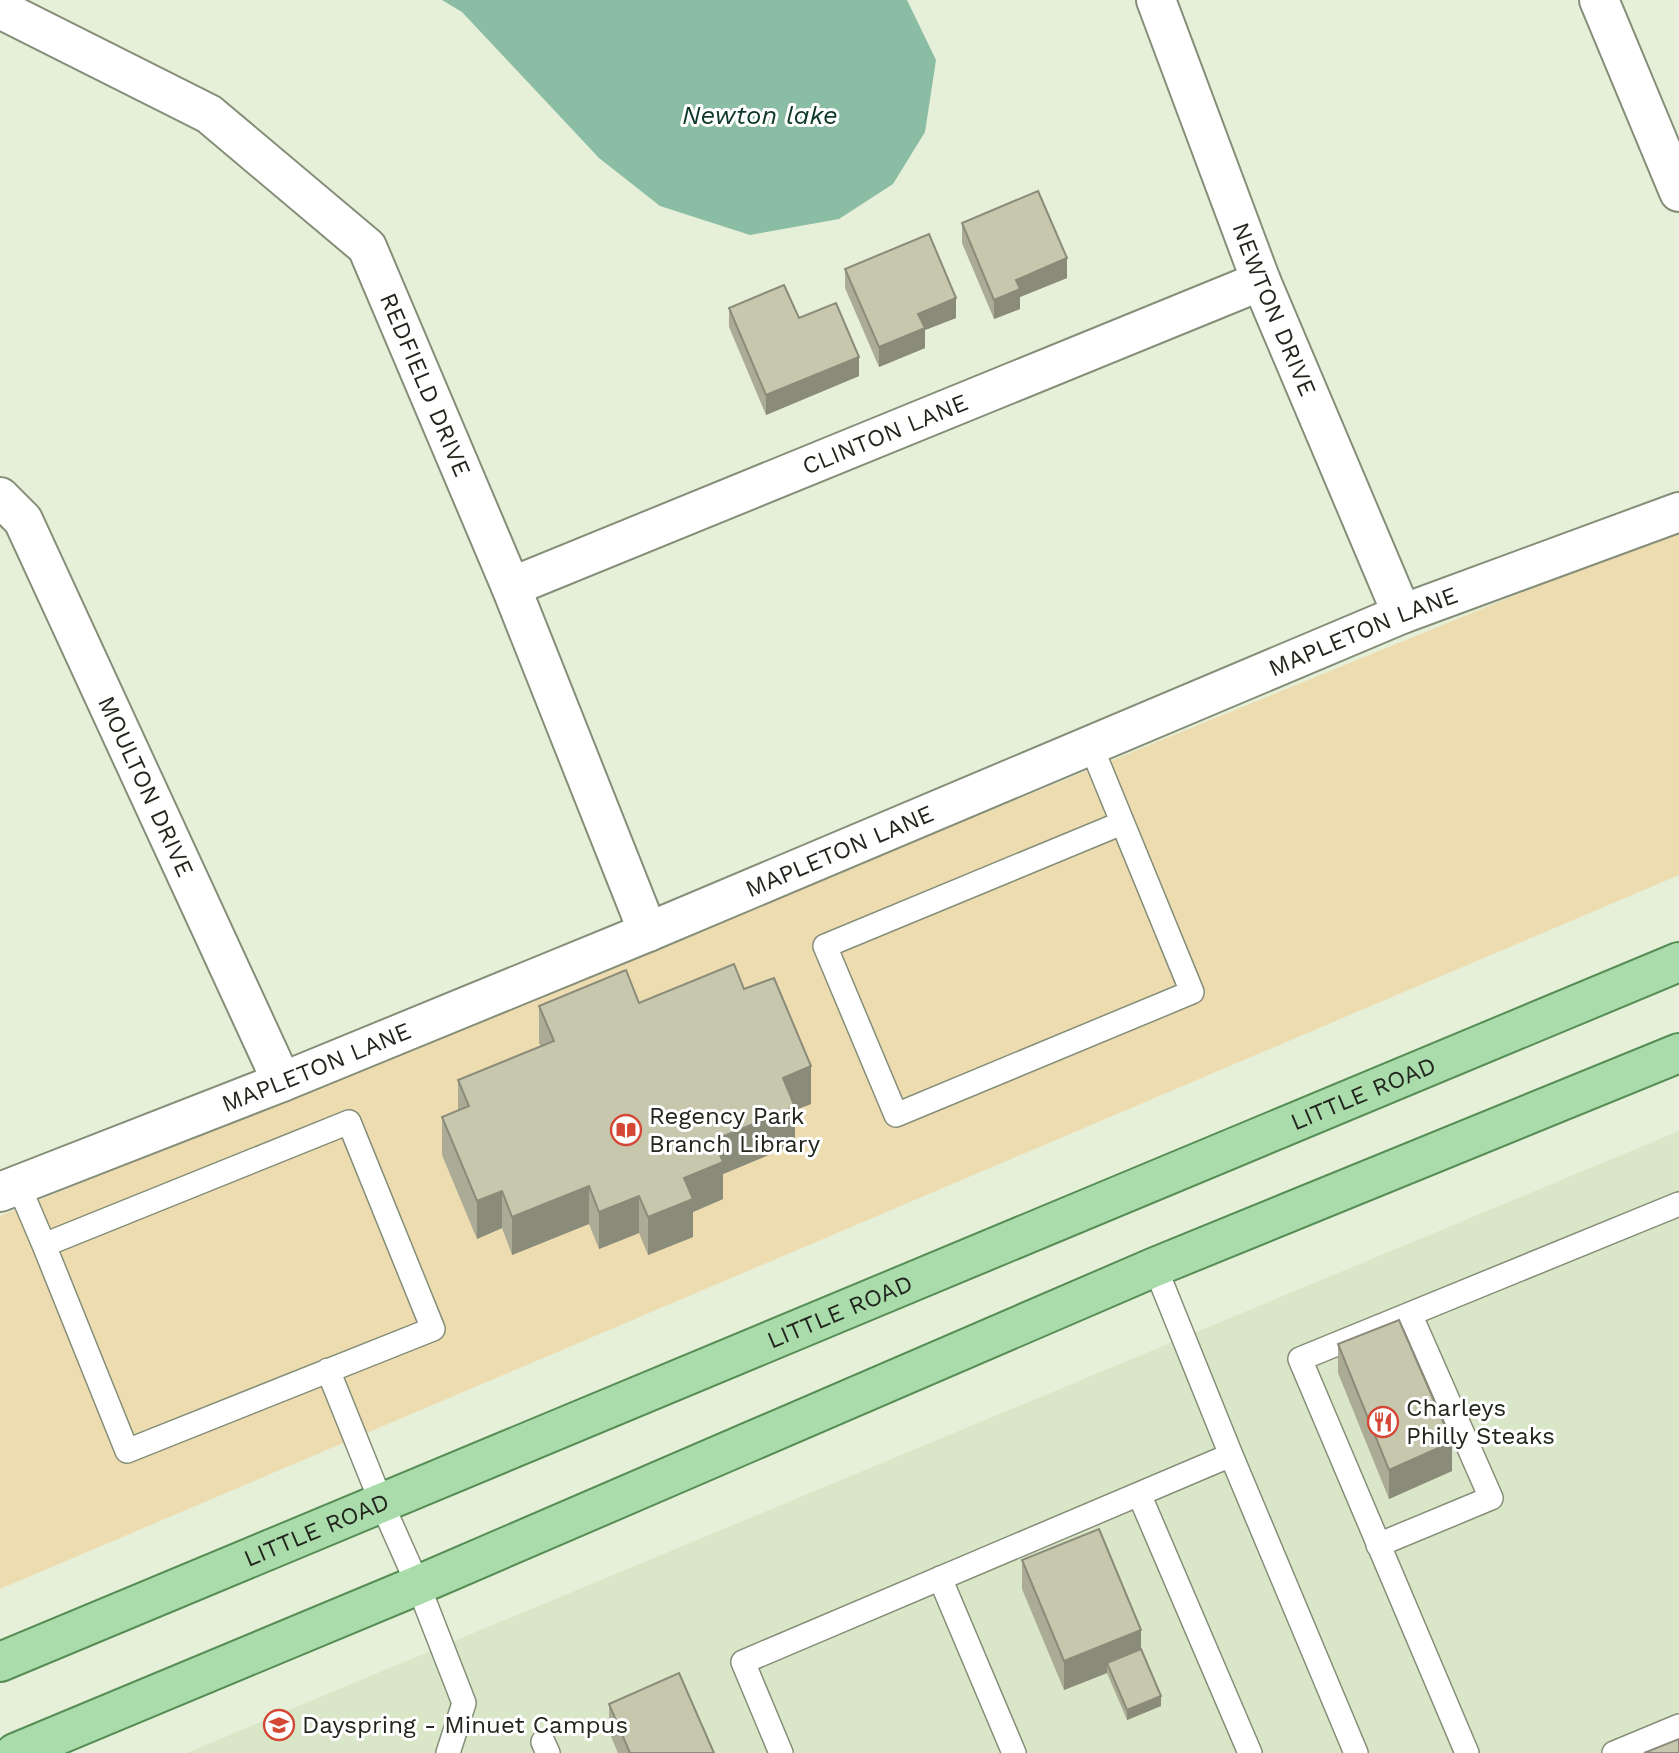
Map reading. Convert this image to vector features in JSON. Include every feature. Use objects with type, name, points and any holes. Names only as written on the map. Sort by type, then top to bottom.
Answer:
[{"type":"main road","name":"LITTLE ROAD","points":[[0,1662],[1679,962]]},
{"type":"main road","points":[[15,1753],[418,1586],[1156,1267],[1679,1052]]},
{"type":"street","name":"NEWTON DRIVE","points":[[1156,0],[1261,281],[1402,614]]},
{"type":"street","points":[[1599,0],[1679,192]]},
{"type":"street","name":"REDFIELD DRIVE","points":[[0,9],[209,114],[368,247],[511,587],[648,932]]},
{"type":"street","name":"CLINTON LANE","points":[[511,587],[1261,281]]},
{"type":"street","name":"MOULTON DRIVE","points":[[0,497],[23,520],[282,1083]]},
{"type":"street","name":"MAPLETON LANE","points":[[9,1188],[282,1083],[1402,614],[1679,512]]},
{"type":"lane","points":[[1091,746],[1192,992],[896,1115],[825,946],[1122,823]]},
{"type":"lane","points":[[9,1188],[44,1245],[127,1451],[433,1328],[349,1122],[44,1245]]},
{"type":"lane","points":[[1467,1753],[1300,1359],[1679,1204]]},
{"type":"lane","points":[[1156,1267],[1231,1455],[1356,1753]]},
{"type":"lane","points":[[1378,1545],[1491,1498],[1410,1314]]},
{"type":"lane","points":[[328,1370],[464,1703],[448,1753]]},
{"type":"lane","points":[[780,1753],[743,1662],[1231,1455]]},
{"type":"lane","points":[[1139,1494],[1250,1753]]},
{"type":"lane","points":[[940,1578],[1014,1753]]},
{"type":"lane","points":[[1614,1753],[1679,1726]]},
{"type":"shaded area","points":[[1679,528],[1679,875],[0,1589],[0,1216]]},
{"type":"shaded area","points":[[1679,1131],[1679,1753],[187,1753],[320,1697]]},
{"type":"water","name":"Newton lake","points":[[442,0],[907,0],[936,60],[925,132],[893,184],[839,219],[750,235],[660,206],[599,158],[462,12]]},
{"type":"building","points":[[1038,191],[1067,258],[1016,280],[1020,289],[994,300],[962,223]]},
{"type":"building","points":[[929,234],[956,298],[918,314],[925,328],[879,347],[845,269]]},
{"type":"building","points":[[784,285],[799,318],[836,303],[859,357],[766,395],[729,308]]},
{"type":"building","name":"Regency Park Branch Library","points":[[734,964],[744,989],[774,978],[811,1066],[783,1078],[795,1107],[714,1140],[723,1162],[684,1178],[693,1199],[648,1217],[639,1196],[599,1212],[589,1186],[512,1217],[502,1191],[477,1201],[442,1117],[469,1106],[458,1080],[554,1041],[539,1006],[626,970],[639,1003]]},
{"type":"building","points":[[1399,1320],[1452,1442],[1389,1470],[1338,1344]]},
{"type":"building","points":[[1099,1529],[1141,1630],[1064,1661],[1022,1560]]},
{"type":"building","points":[[1141,1649],[1161,1696],[1127,1710],[1107,1663]]},
{"type":"building","points":[[679,1673],[714,1753],[630,1753],[609,1704]]},
{"type":"building","points":[[1679,1739],[1679,1753],[1644,1753]]},
{"type":"place","name":"Regency Park Branch Library","points":[[626,1130]]},
{"type":"place","name":"Charleys Philly Steaks","points":[[1383,1422]]},
{"type":"place","name":"Dayspring - Minuet Campus","points":[[279,1725]]}]
